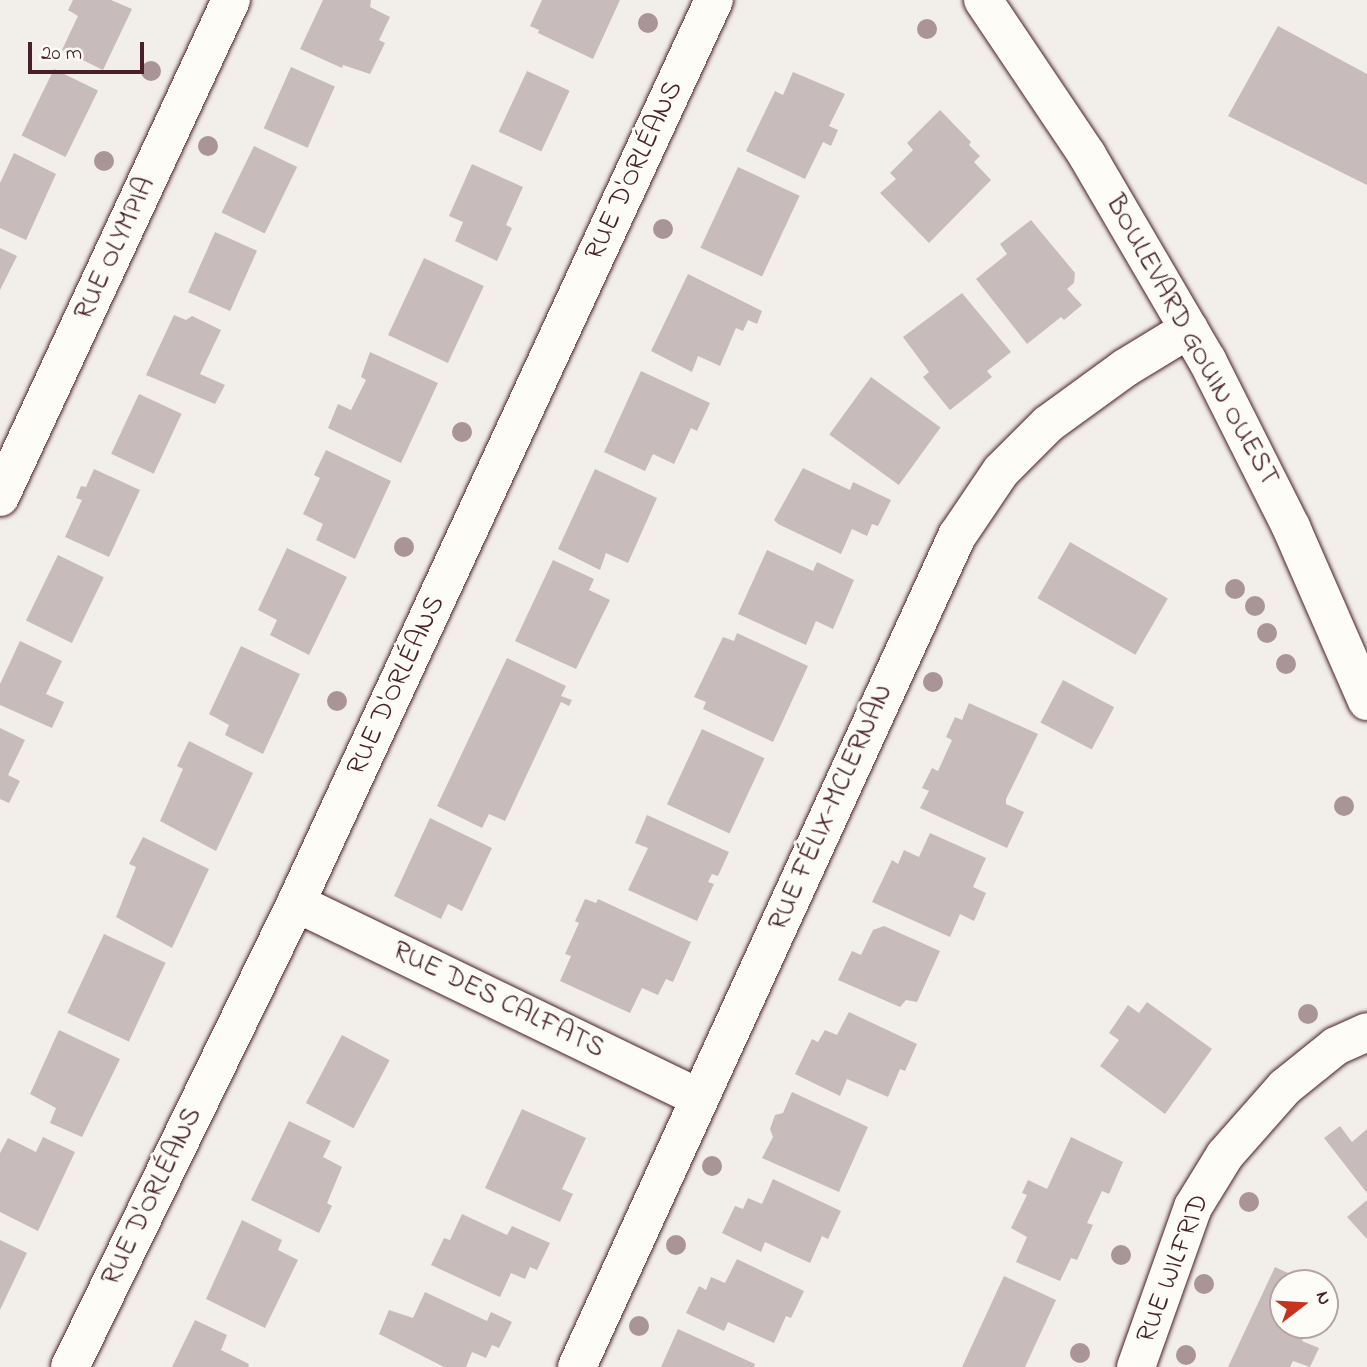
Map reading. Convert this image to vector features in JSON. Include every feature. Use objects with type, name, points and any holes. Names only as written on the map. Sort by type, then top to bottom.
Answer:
[{"type":"street","name":"RUE OLYMPIA","points":[[0,497],[231,0]]},
{"type":"street","name":"RUE D'ORLÉANS","points":[[70,1367],[296,903],[714,0]]},
{"type":"street","name":"BOULEVARD GOUIN OUEST","points":[[983,0],[1087,155],[1231,405],[1291,527],[1367,701]]},
{"type":"street","name":"RUE FÉLIX-MCLERNAN","points":[[577,1367],[936,579],[975,505],[1001,471],[1048,424],[1125,368],[1189,329]]},
{"type":"street","name":"RUE DES CALFATS","points":[[296,903],[699,1098]]},
{"type":"street","name":"RUE WILFRID","points":[[1136,1367],[1193,1207],[1226,1155],[1285,1087],[1336,1046],[1367,1032]]},
{"type":"building","points":[[73,0],[111,0],[132,9],[103,70],[62,50],[78,16],[68,10]]},
{"type":"building","points":[[323,0],[371,0],[370,7],[390,17],[379,40],[385,43],[370,74],[343,65],[342,68],[300,49]]},
{"type":"building","points":[[542,0],[620,0],[593,59],[538,33],[539,30],[530,26]]},
{"type":"building","points":[[1278,26],[1367,74],[1367,185],[1228,116]]},
{"type":"building","points":[[291,67],[335,87],[308,148],[264,128]]},
{"type":"building","points":[[54,69],[98,90],[66,157],[22,136]]},
{"type":"building","points":[[527,71],[570,91],[541,152],[499,132]]},
{"type":"building","points":[[793,72],[845,94],[829,126],[838,130],[831,146],[823,142],[805,179],[746,151],[775,91],[783,95]]},
{"type":"building","points":[[940,110],[971,142],[969,145],[980,156],[974,162],[991,180],[929,243],[880,193],[896,179],[890,173],[913,150],[907,143]]},
{"type":"building","points":[[254,146],[297,167],[265,234],[222,213]]},
{"type":"building","points":[[14,153],[56,174],[26,240],[0,228],[0,183]]},
{"type":"building","points":[[472,164],[523,187],[506,225],[512,228],[497,261],[455,241],[463,222],[449,216]]},
{"type":"building","points":[[738,167],[800,196],[762,276],[700,248]]},
{"type":"building","points":[[1031,220],[1075,273],[1074,283],[1067,289],[1082,305],[1064,320],[1061,317],[1027,344],[976,279],[1007,254],[1000,244]]},
{"type":"building","points":[[215,232],[257,251],[230,311],[188,292]]},
{"type":"building","points":[[0,248],[17,256],[0,290]]},
{"type":"building","points":[[424,258],[484,286],[448,363],[388,335]]},
{"type":"building","points":[[688,274],[762,311],[757,324],[748,320],[743,331],[736,328],[720,366],[698,356],[692,372],[651,351]]},
{"type":"building","points":[[962,293],[1011,352],[987,371],[992,377],[950,410],[923,377],[929,372],[903,337]]},
{"type":"building","points":[[174,315],[186,320],[192,316],[221,330],[200,374],[225,385],[215,404],[146,375]]},
{"type":"building","points":[[370,352],[438,383],[401,463],[328,428],[338,404],[351,410],[366,380],[361,377]]},
{"type":"building","points":[[641,371],[710,403],[697,431],[691,428],[674,464],[653,454],[645,471],[604,452]]},
{"type":"building","points":[[871,377],[941,428],[899,485],[829,434]]},
{"type":"building","points":[[139,394],[182,414],[154,474],[111,454]]},
{"type":"building","points":[[326,450],[391,481],[355,559],[316,540],[323,524],[303,514],[320,478],[314,475]]},
{"type":"building","points":[[803,468],[850,490],[853,482],[891,500],[878,526],[872,524],[867,536],[852,529],[841,554],[778,524],[774,520]]},
{"type":"building","points":[[94,469],[140,490],[109,557],[65,537],[82,500],[76,498],[81,486],[86,487]]},
{"type":"building","points":[[595,469],[657,498],[628,563],[606,553],[600,570],[558,549]]},
{"type":"building","points":[[1070,542],[1168,598],[1135,655],[1038,598]]},
{"type":"building","points":[[287,548],[347,577],[309,655],[270,635],[277,620],[258,610]]},
{"type":"building","points":[[767,550],[813,571],[817,562],[854,580],[833,629],[816,621],[806,645],[738,614]]},
{"type":"building","points":[[58,555],[104,577],[72,643],[26,621]]},
{"type":"building","points":[[553,560],[594,579],[589,590],[610,600],[576,669],[515,641]]},
{"type":"building","points":[[737,633],[808,666],[773,742],[703,709],[706,702],[694,697],[723,637],[734,641]]},
{"type":"building","points":[[20,641],[62,661],[46,694],[64,702],[52,728],[0,705],[0,684]]},
{"type":"building","points":[[241,646],[300,674],[263,754],[225,735],[229,725],[209,714]]},
{"type":"building","points":[[507,658],[566,686],[561,696],[572,700],[569,706],[561,702],[505,821],[489,814],[482,828],[437,806]]},
{"type":"building","points":[[1063,680],[1114,707],[1092,750],[1040,722]]},
{"type":"building","points":[[969,703],[1038,734],[1006,799],[1006,804],[1024,812],[1007,848],[920,808],[929,791],[922,788],[932,768],[938,771],[952,740],[946,737],[955,717],[962,720]]},
{"type":"building","points":[[0,728],[25,740],[8,775],[20,781],[9,803],[0,799]]},
{"type":"building","points":[[702,729],[765,758],[729,833],[667,804]]},
{"type":"building","points":[[189,741],[253,773],[216,851],[160,821],[183,769],[177,766]]},
{"type":"building","points":[[647,815],[729,852],[718,876],[712,874],[708,882],[714,884],[697,921],[628,890],[648,848],[635,843]]},
{"type":"building","points":[[430,818],[492,848],[462,911],[448,904],[441,919],[394,896]]},
{"type":"building","points":[[930,833],[986,858],[973,887],[986,893],[974,921],[960,914],[950,937],[872,902],[892,860],[898,864],[904,850],[919,857]]},
{"type":"building","points":[[143,837],[209,869],[172,948],[116,917],[136,867],[129,864]]},
{"type":"building","points":[[585,899],[596,903],[598,899],[691,942],[673,982],[666,979],[658,995],[642,988],[630,1013],[560,981],[571,956],[565,954],[579,923],[575,921]]},
{"type":"building","points":[[884,926],[940,951],[917,1002],[906,1000],[900,1007],[838,980],[852,951],[861,955],[873,930]]},
{"type":"building","points":[[104,934],[166,963],[129,1042],[67,1013]]},
{"type":"building","points":[[1147,1002],[1212,1049],[1165,1114],[1100,1066],[1119,1040],[1109,1033],[1128,1005],[1139,1013]]},
{"type":"building","points":[[849,1012],[917,1044],[905,1071],[900,1069],[888,1097],[847,1079],[840,1096],[795,1074],[812,1039],[818,1042],[825,1030],[837,1035]]},
{"type":"building","points":[[59,1030],[120,1059],[82,1137],[50,1123],[56,1108],[30,1094]]},
{"type":"building","points":[[342,1035],[390,1060],[354,1128],[306,1103]]},
{"type":"building","points":[[792,1092],[868,1127],[839,1192],[762,1158],[773,1137],[770,1129],[775,1115],[783,1113]]},
{"type":"building","points":[[522,1109],[586,1138],[562,1189],[573,1194],[560,1222],[485,1188]]},
{"type":"building","points":[[289,1121],[331,1141],[323,1157],[342,1167],[327,1203],[332,1206],[319,1233],[251,1200]]},
{"type":"building","points":[[1340,1126],[1352,1142],[1367,1129],[1367,1193],[1324,1138]]},
{"type":"building","points":[[43,1137],[75,1152],[38,1231],[0,1212],[0,1153],[8,1138],[36,1152]]},
{"type":"building","points":[[1071,1137],[1123,1162],[1109,1194],[1102,1191],[1087,1223],[1093,1225],[1077,1260],[1071,1258],[1060,1281],[1016,1262],[1027,1237],[1011,1228],[1027,1195],[1022,1193],[1028,1180],[1047,1189]]},
{"type":"building","points":[[773,1179],[841,1211],[828,1239],[822,1236],[810,1263],[765,1242],[761,1252],[722,1233],[735,1206],[743,1209],[748,1198],[762,1204]]},
{"type":"building","points":[[1367,1200],[1367,1239],[1347,1217]]},
{"type":"building","points":[[462,1214],[507,1235],[512,1226],[550,1243],[537,1270],[530,1267],[525,1279],[511,1273],[500,1297],[431,1265],[444,1238],[450,1240]]},
{"type":"building","points":[[242,1220],[282,1240],[278,1250],[298,1260],[265,1328],[206,1299]]},
{"type":"building","points":[[0,1240],[27,1253],[0,1310]]},
{"type":"building","points":[[737,1259],[804,1291],[791,1318],[786,1316],[774,1343],[728,1322],[724,1331],[686,1313],[699,1286],[706,1290],[711,1277],[725,1283]]},
{"type":"building","points":[[1004,1276],[1056,1300],[1025,1367],[962,1367]]},
{"type":"building","points":[[1269,1280],[1269,1339],[1303,1339],[1302,1341],[1319,1348],[1310,1367],[1293,1361],[1290,1367],[1228,1367]]},
{"type":"building","points":[[425,1292],[487,1321],[491,1312],[512,1322],[499,1348],[492,1345],[486,1358],[472,1352],[466,1367],[444,1367],[379,1334],[389,1310],[413,1318]]},
{"type":"building","points":[[195,1320],[227,1335],[221,1350],[249,1364],[248,1367],[172,1367]]},
{"type":"building","points":[[678,1329],[755,1364],[754,1367],[661,1367]]}]
